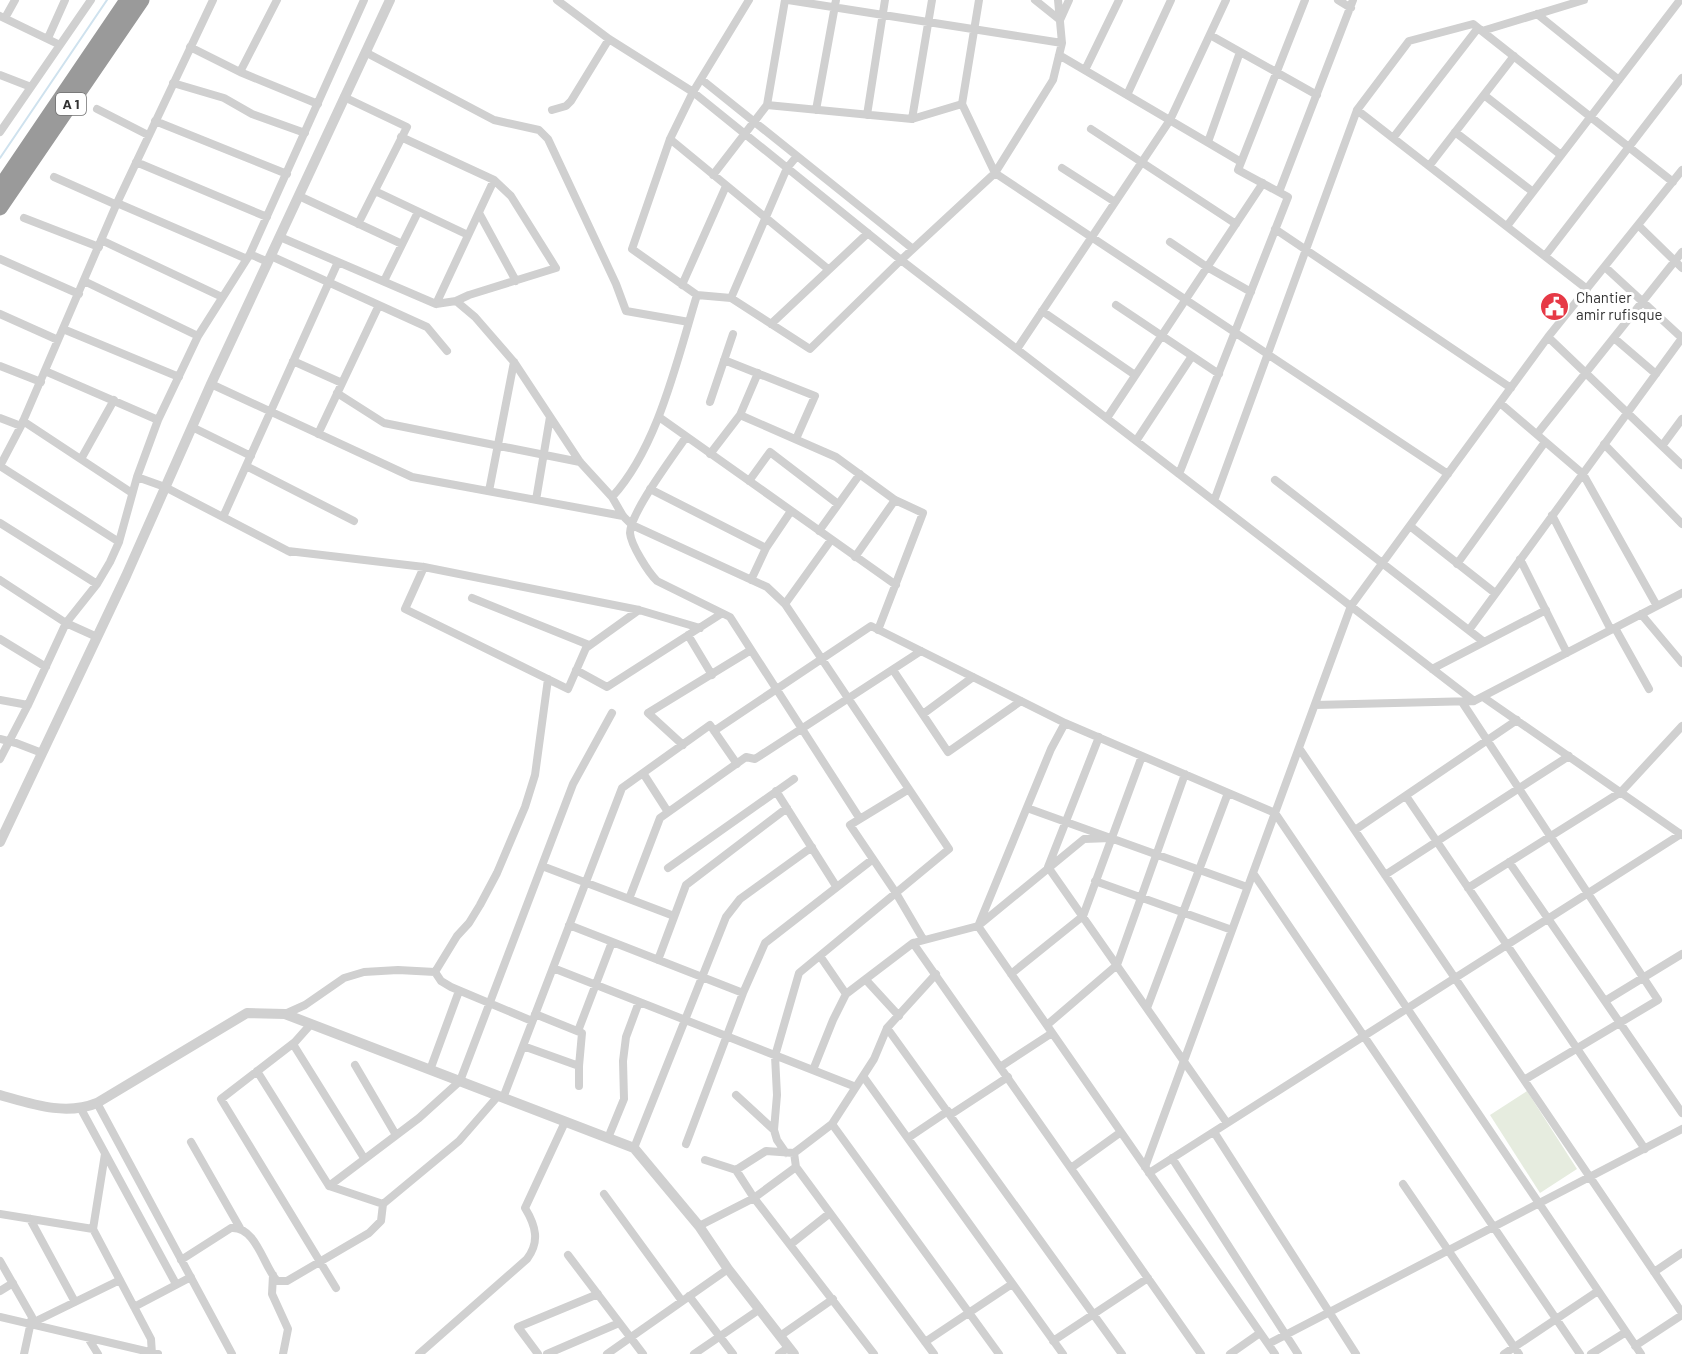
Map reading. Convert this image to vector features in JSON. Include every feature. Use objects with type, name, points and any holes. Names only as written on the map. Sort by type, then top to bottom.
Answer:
[{"type":"highway","name":"A 1","points":[[0,187],[127,0]]},
{"type":"highway","name":"A 1","points":[[0,208],[142,0]]},
{"type":"street","points":[[15,0],[2,17],[60,45]]},
{"type":"street","points":[[48,38],[65,0]]},
{"type":"street","points":[[0,132],[91,0]]},
{"type":"street","points":[[119,542],[0,466],[41,382],[148,135],[213,0]]},
{"type":"street","points":[[240,72],[277,0]]},
{"type":"street","points":[[0,759],[11,741],[66,623],[97,584],[110,562],[119,542],[137,477],[158,420],[198,336],[248,256],[364,0]]},
{"type":"street","points":[[0,842],[126,576],[211,384],[390,0]]},
{"type":"street","points":[[557,0],[609,39],[693,92],[901,260],[1474,701]]},
{"type":"street","points":[[750,0],[693,92],[670,140],[632,249],[697,296],[732,298],[810,349],[996,172],[1053,80],[1062,43],[1058,0]]},
{"type":"street","points":[[713,175],[767,105],[786,0],[835,4],[883,15],[1062,43]]},
{"type":"street","points":[[867,115],[885,0]]},
{"type":"street","points":[[912,119],[932,0]]},
{"type":"street","points":[[979,0],[962,104],[996,172],[1448,474]]},
{"type":"street","points":[[1035,0],[1060,20]]},
{"type":"street","points":[[1060,20],[1069,0]]},
{"type":"street","points":[[1085,70],[1119,0]]},
{"type":"street","points":[[1127,95],[1171,0]]},
{"type":"street","points":[[1017,349],[1170,120],[1226,0]]},
{"type":"street","points":[[1179,474],[1288,197],[1238,170],[1305,0]]},
{"type":"street","points":[[1279,192],[1352,4],[1338,0]]},
{"type":"street","points":[[1393,138],[1480,29],[1584,0]]},
{"type":"street","points":[[1507,226],[1680,0]]},
{"type":"street","points":[[816,110],[835,4]]},
{"type":"street","points":[[1673,10],[1682,16]]},
{"type":"street","points":[[1537,14],[1619,81]]},
{"type":"street","points":[[1214,501],[1357,110],[1409,41],[1473,24],[1676,182]]},
{"type":"street","points":[[1210,35],[1317,95]]},
{"type":"street","points":[[552,110],[566,106],[571,101],[609,39]]},
{"type":"street","points":[[190,47],[240,72],[318,104]]},
{"type":"street","points":[[365,52],[494,120],[539,130],[548,139],[616,284],[626,311],[689,322]]},
{"type":"street","points":[[1208,142],[1240,52]]},
{"type":"street","points":[[1059,56],[1241,162]]},
{"type":"street","points":[[1429,166],[1514,56]]},
{"type":"street","points":[[0,75],[31,87]]},
{"type":"street","points":[[1545,256],[1682,78]]},
{"type":"street","points":[[701,79],[913,249]]},
{"type":"street","points":[[173,83],[224,98],[252,114],[305,133]]},
{"type":"street","points":[[1484,95],[1561,155]]},
{"type":"street","points":[[344,97],[406,127],[358,224]]},
{"type":"street","points":[[767,105],[912,119],[962,104]]},
{"type":"street","points":[[97,109],[148,135]]},
{"type":"street","points":[[1357,110],[1587,289]]},
{"type":"street","points":[[155,120],[286,174]]},
{"type":"street","points":[[1091,129],[1236,224]]},
{"type":"street","points":[[1455,132],[1533,192]]},
{"type":"street","points":[[280,237],[436,303],[456,301],[556,268],[511,196],[494,180],[401,137]]},
{"type":"street","points":[[670,140],[828,269]]},
{"type":"street","points":[[732,298],[787,168],[797,156]]},
{"type":"street","points":[[136,162],[267,216]]},
{"type":"street","points":[[1062,168],[1115,202]]},
{"type":"street","points":[[1147,1170],[1184,1061],[1351,606],[1548,337],[1638,225],[1676,182],[1682,170]]},
{"type":"street","points":[[54,177],[248,256],[269,259],[329,282],[428,327],[447,351]]},
{"type":"street","points":[[436,303],[494,180]]},
{"type":"street","points":[[1107,418],[1263,183]]},
{"type":"street","points":[[682,285],[726,186]]},
{"type":"street","points":[[375,191],[468,235]]},
{"type":"street","points":[[299,196],[402,244]]},
{"type":"street","points":[[384,282],[418,212]]},
{"type":"street","points":[[479,213],[516,281]]},
{"type":"street","points":[[24,218],[100,244],[222,297]]},
{"type":"street","points":[[1638,225],[1682,268]]},
{"type":"street","points":[[1275,229],[1511,388]]},
{"type":"street","points":[[771,324],[868,233]]},
{"type":"street","points":[[1170,242],[1251,292]]},
{"type":"street","points":[[1537,434],[1682,252]]},
{"type":"street","points":[[0,259],[79,294]]},
{"type":"street","points":[[223,517],[338,262]]},
{"type":"street","points":[[1468,630],[1682,338],[1605,267]]},
{"type":"street","points":[[84,281],[198,336]]},
{"type":"street","points":[[612,497],[626,482],[659,417],[697,296]]},
{"type":"street","points":[[456,301],[476,318],[514,362],[580,462],[612,497],[623,516],[632,525],[767,587],[785,604],[948,849],[799,973],[775,1056],[777,1095],[774,1130],[777,1140],[790,1153],[796,1167],[934,1354]]},
{"type":"street","points":[[318,434],[379,305]]},
{"type":"street","points":[[1116,305],[1219,374]]},
{"type":"street","points":[[1042,311],[1135,375]]},
{"type":"street","points":[[0,314],[58,340]]},
{"type":"street","points":[[63,329],[179,377]]},
{"type":"street","points":[[710,402],[733,334]]},
{"type":"street","points":[[1548,337],[1682,465]]},
{"type":"street","points":[[1614,338],[1656,374]]},
{"type":"street","points":[[1136,441],[1192,356]]},
{"type":"street","points":[[724,360],[815,396],[796,440]]},
{"type":"street","points":[[293,361],[342,383]]},
{"type":"street","points":[[489,491],[514,362]]},
{"type":"street","points":[[0,366],[41,382]]},
{"type":"street","points":[[45,371],[158,420]]},
{"type":"street","points":[[710,454],[740,415],[758,373]]},
{"type":"street","points":[[211,384],[412,477],[623,516]]},
{"type":"street","points":[[337,393],[384,423],[580,462]]},
{"type":"street","points":[[81,459],[114,400]]},
{"type":"street","points":[[1500,403],[1583,474],[1657,606]]},
{"type":"street","points":[[740,415],[836,457],[896,500],[923,513],[878,630]]},
{"type":"street","points":[[536,500],[550,417]]},
{"type":"street","points":[[659,417],[896,585]]},
{"type":"street","points":[[0,418],[22,423],[132,493]]},
{"type":"street","points":[[1662,446],[1682,419]]},
{"type":"street","points":[[192,427],[251,456]]},
{"type":"street","points":[[686,437],[650,489],[632,525],[630,533],[635,546],[650,574],[657,581],[730,617],[860,819]]},
{"type":"street","points":[[1457,564],[1545,442]]},
{"type":"street","points":[[1604,444],[1682,524]]},
{"type":"street","points":[[749,481],[770,452],[838,504]]},
{"type":"street","points":[[246,466],[354,521]]},
{"type":"street","points":[[819,531],[860,474]]},
{"type":"street","points":[[137,477],[165,487],[289,551],[424,567],[639,610],[700,628]]},
{"type":"street","points":[[1275,480],[1484,642]]},
{"type":"street","points":[[650,489],[766,548]]},
{"type":"street","points":[[855,557],[896,500]]},
{"type":"street","points":[[751,580],[766,548],[791,511]]},
{"type":"street","points":[[1552,515],[1613,629],[1649,689]]},
{"type":"street","points":[[0,523],[97,584]]},
{"type":"street","points":[[1410,526],[1495,593]]},
{"type":"street","points":[[785,604],[831,540]]},
{"type":"street","points":[[1520,560],[1567,653]]},
{"type":"street","points":[[424,567],[405,609],[568,689],[585,648],[639,610]]},
{"type":"street","points":[[0,580],[66,623],[97,637]]},
{"type":"street","points":[[1315,705],[1474,701],[1682,593]]},
{"type":"street","points":[[472,598],[590,645]]},
{"type":"street","points":[[1432,669],[1546,610]]},
{"type":"street","points":[[576,670],[607,687],[721,614]]},
{"type":"street","points":[[1641,615],[1682,663]]},
{"type":"street","points":[[714,731],[871,626],[1065,723],[1275,813],[1641,1354]]},
{"type":"street","points":[[687,635],[712,675]]},
{"type":"street","points":[[0,639],[46,667]]},
{"type":"street","points":[[682,745],[648,713],[752,650]]},
{"type":"street","points":[[629,899],[660,818],[746,757],[755,759],[921,651]]},
{"type":"street","points":[[893,670],[948,752],[1021,701]]},
{"type":"street","points":[[923,714],[973,677]]},
{"type":"street","points":[[435,972],[457,936],[469,923],[480,905],[497,873],[525,807],[536,775],[548,679]]},
{"type":"street","points":[[1147,1170],[1173,1158],[1681,834],[1483,697]]},
{"type":"street","points":[[0,700],[28,705]]},
{"type":"street","points":[[1461,702],[1658,1000],[1524,1080]]},
{"type":"street","points":[[330,1186],[419,1118],[460,1081],[573,784],[612,713]]},
{"type":"street","points":[[1355,830],[1517,720]]},
{"type":"street","points":[[978,926],[1051,749],[1065,723]]},
{"type":"street","points":[[191,1142],[240,1228],[249,1234],[278,1281],[287,1281],[369,1233],[381,1221],[383,1204],[459,1141],[500,1097],[523,1046],[622,788],[710,725],[736,764]]},
{"type":"street","points":[[1468,888],[1621,792],[1682,726]]},
{"type":"street","points":[[1048,867],[1098,737]]},
{"type":"street","points":[[0,739],[42,753]]},
{"type":"street","points":[[1299,748],[1682,1314],[1635,1346]]},
{"type":"street","points":[[1011,974],[1083,916],[1142,756]]},
{"type":"street","points":[[1385,875],[1569,756]]},
{"type":"street","points":[[643,773],[668,812]]},
{"type":"street","points":[[1000,1066],[1049,1029],[1117,965],[1185,774]]},
{"type":"street","points":[[668,868],[794,779]]},
{"type":"street","points":[[909,789],[850,825],[896,893],[923,939]]},
{"type":"street","points":[[776,791],[836,886]]},
{"type":"street","points":[[1147,1008],[1228,793]]},
{"type":"street","points":[[1406,796],[1645,1149]]},
{"type":"street","points":[[658,960],[686,885],[787,808]]},
{"type":"street","points":[[1027,808],[1248,887]]},
{"type":"street","points":[[813,1071],[846,994],[913,943],[978,926],[1084,839],[1111,838]]},
{"type":"street","points":[[634,1148],[726,917],[740,899],[812,847]]},
{"type":"street","points":[[686,1144],[743,993],[765,943],[873,859]]},
{"type":"street","points":[[1509,862],[1682,1113]]},
{"type":"street","points":[[542,866],[674,916]]},
{"type":"street","points":[[1048,867],[1227,1123]]},
{"type":"street","points":[[1253,873],[1580,1354]]},
{"type":"street","points":[[1095,881],[1232,930]]},
{"type":"street","points":[[569,925],[743,993]]},
{"type":"street","points":[[978,926],[1275,1354]]},
{"type":"street","points":[[578,1031],[612,942]]},
{"type":"street","points":[[913,943],[1201,1354]]},
{"type":"street","points":[[1605,1001],[1682,954]]},
{"type":"street","points":[[820,956],[846,994]]},
{"type":"street","points":[[553,968],[856,1087]]},
{"type":"street","points":[[285,1014],[305,1005],[344,978],[364,972],[398,970],[435,972]]},
{"type":"street","points":[[435,972],[441,981],[459,991],[582,1033],[579,1086]]},
{"type":"street","points":[[766,1151],[790,1153],[832,1124],[874,1059],[887,1028],[936,974]]},
{"type":"street","points":[[866,980],[899,1016]]},
{"type":"street","points":[[430,1070],[459,991]]},
{"type":"street","points":[[608,1138],[624,1099],[623,1061],[626,1037],[639,1002]]},
{"type":"street","points":[[0,1095],[62,1109],[81,1109],[97,1103],[247,1013],[285,1014],[634,1148],[699,1226],[728,1269],[780,1336],[787,1352]]},
{"type":"street","points":[[311,1024],[293,1044],[221,1099],[336,1288]]},
{"type":"street","points":[[887,1028],[1122,1354]]},
{"type":"street","points":[[293,1044],[364,1158]]},
{"type":"street","points":[[523,1046],[579,1066]]},
{"type":"street","points":[[355,1065],[396,1135]]},
{"type":"street","points":[[257,1071],[330,1186],[383,1204]]},
{"type":"street","points":[[863,1076],[1063,1354]]},
{"type":"street","points":[[908,1138],[1008,1077]]},
{"type":"street","points":[[736,1095],[774,1130]]},
{"type":"street","points":[[97,1103],[232,1354]]},
{"type":"street","points":[[81,1109],[176,1284]]},
{"type":"street","points":[[419,1354],[526,1260],[534,1250],[535,1224],[525,1208],[565,1122]]},
{"type":"street","points":[[832,1124],[999,1354]]},
{"type":"street","points":[[1268,1344],[1682,1130]]},
{"type":"street","points":[[1214,1131],[1356,1354]]},
{"type":"street","points":[[1071,1168],[1121,1132]]},
{"type":"street","points":[[736,1170],[766,1151],[777,1140]]},
{"type":"street","points":[[0,1317],[154,1354],[151,1339],[93,1229],[105,1154]]},
{"type":"street","points":[[1173,1158],[1298,1354]]},
{"type":"street","points":[[705,1160],[736,1170],[754,1198],[874,1354]]},
{"type":"street","points":[[699,1226],[754,1198],[796,1167]]},
{"type":"street","points":[[1403,1184],[1516,1351]]},
{"type":"street","points":[[604,1194],[685,1298],[734,1354]]},
{"type":"street","points":[[791,1244],[830,1213]]},
{"type":"street","points":[[0,1214],[93,1229]]},
{"type":"street","points":[[30,1219],[75,1302]]},
{"type":"street","points":[[181,1260],[231,1228],[240,1228]]},
{"type":"street","points":[[1654,1272],[1682,1253]]},
{"type":"street","points":[[568,1255],[643,1354]]},
{"type":"street","points":[[0,1261],[32,1317],[24,1354]]},
{"type":"street","points":[[607,1354],[728,1269]]},
{"type":"street","points":[[273,1275],[272,1294],[288,1329],[283,1354]]},
{"type":"street","points":[[134,1307],[190,1277]]},
{"type":"street","points":[[1053,1341],[1148,1278]]},
{"type":"street","points":[[30,1324],[120,1280]]},
{"type":"street","points":[[0,1291],[13,1283]]},
{"type":"street","points":[[925,1342],[1012,1284]]},
{"type":"street","points":[[1504,1354],[1516,1351],[1556,1319],[1598,1292]]},
{"type":"street","points":[[538,1354],[518,1327],[597,1294]]},
{"type":"street","points":[[780,1336],[833,1299]]},
{"type":"street","points":[[694,1354],[759,1309]]},
{"type":"street","points":[[547,1354],[619,1323]]},
{"type":"street","points":[[1591,1354],[1626,1332]]},
{"type":"street","points":[[1230,1354],[1260,1333]]},
{"type":"street","points":[[88,1338],[98,1354]]},
{"type":"shaded area","points":[[1527,1091],[1577,1169],[1540,1193],[1490,1115]]},
{"type":"waterway","points":[[0,158],[107,0]]},
{"type":"place","name":"Chantier amir rufisque","points":[[1555,307]]}]
